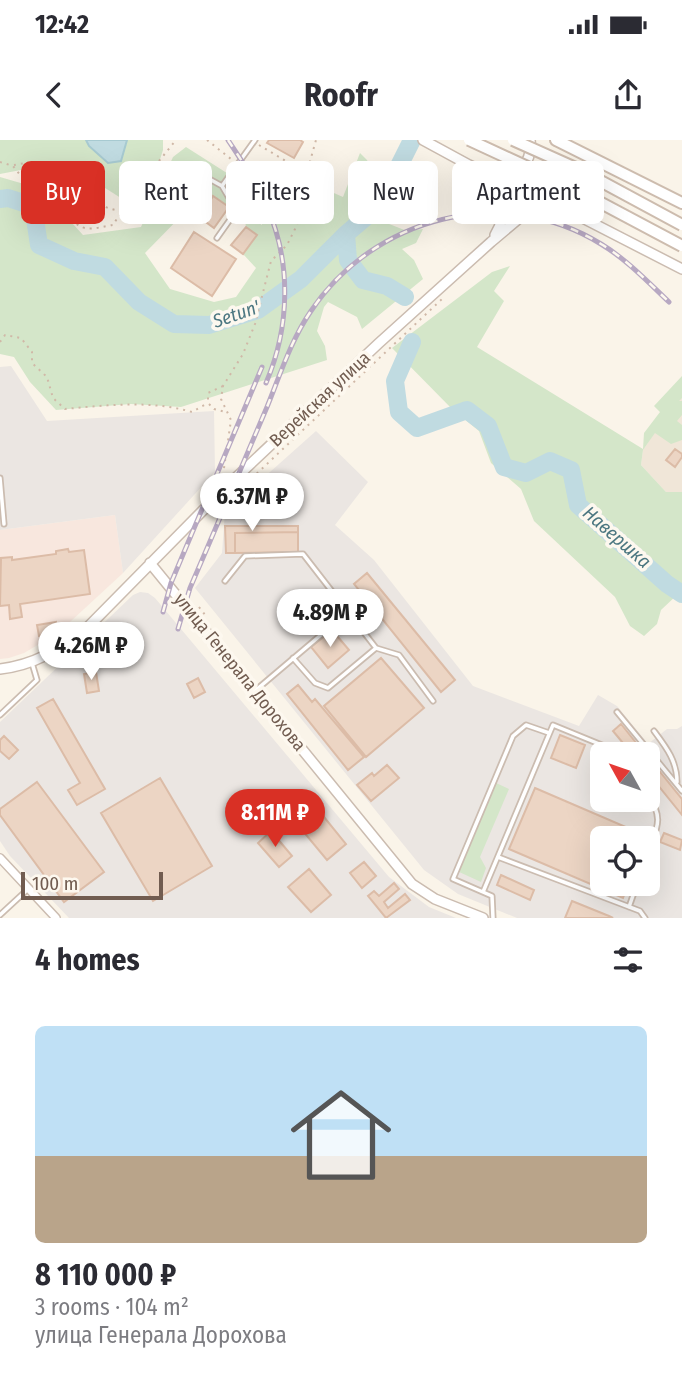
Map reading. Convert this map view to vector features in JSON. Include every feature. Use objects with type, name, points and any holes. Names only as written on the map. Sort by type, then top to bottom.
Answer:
[{"type":"main road","points":[[469,140],[571,187],[682,246]]},
{"type":"main road","points":[[513,140],[580,170],[682,225]]},
{"type":"main road","points":[[556,140],[682,203]]},
{"type":"street","points":[[423,140],[462,161]]},
{"type":"street","points":[[526,161],[530,154],[530,140]]},
{"type":"street","points":[[491,242],[500,224]]},
{"type":"street","name":"Верейская улица","points":[[0,669],[32,663],[68,643],[86,629],[227,486],[512,224]]},
{"type":"street","points":[[595,224],[682,269]]},
{"type":"street","name":"улица Генерала Дорохова","points":[[150,563],[412,884],[435,899],[483,918]]},
{"type":"street","points":[[0,858],[56,918]]},
{"type":"lane","points":[[240,161],[254,141]]},
{"type":"lane","points":[[212,180],[222,186],[232,203],[234,214],[218,238]]},
{"type":"lane","points":[[222,186],[226,180]]},
{"type":"lane","points":[[0,478],[4,523]]},
{"type":"lane","points":[[225,581],[245,556],[303,554],[376,648],[399,655],[433,701]]},
{"type":"lane","points":[[256,690],[348,612]]},
{"type":"lane","points":[[293,658],[314,683],[328,688],[376,648]]},
{"type":"lane","points":[[0,715],[37,680],[32,663]]},
{"type":"lane","points":[[617,712],[682,791]]},
{"type":"lane","points":[[493,918],[492,896],[453,879],[513,736],[526,725],[549,733]]},
{"type":"lane","points":[[484,892],[553,725],[594,742]]},
{"type":"lane","points":[[654,731],[671,754],[677,784]]},
{"type":"lane","points":[[498,856],[629,906],[640,911],[645,918]]},
{"type":"lane","points":[[0,915],[28,888]]},
{"type":"lane","points":[[629,906],[633,896]]},
{"type":"lane","points":[[4,911],[10,918]]},
{"type":"path","points":[[159,161],[176,140]]},
{"type":"path","points":[[207,140],[234,161]]},
{"type":"path","points":[[310,161],[316,140]]},
{"type":"path","points":[[254,141],[287,161]]},
{"type":"path","points":[[0,162],[13,166],[32,161],[73,168],[88,187],[91,197],[108,208],[119,210]]},
{"type":"path","points":[[13,166],[29,186],[40,185],[56,192],[80,227],[87,229],[113,225],[119,216]]},
{"type":"path","points":[[227,486],[222,473],[231,420],[221,399],[223,386],[243,354],[255,324],[271,261],[287,245],[296,224]]},
{"type":"path","points":[[216,512],[449,293]]},
{"type":"path","points":[[0,342],[5,335],[20,338],[32,352],[32,363],[47,377],[53,398],[65,409],[131,404],[173,406],[192,412],[208,403]]},
{"type":"path","points":[[223,386],[208,393],[208,403],[214,409],[227,413]]},
{"type":"path","points":[[189,610],[199,607],[207,617]]},
{"type":"shaded area","points":[[11,366],[47,421],[214,411],[215,472],[123,573],[115,515],[0,530],[0,367]]},
{"type":"shaded area","points":[[682,383],[682,492],[666,492],[641,465],[643,450],[670,410]]},
{"type":"shaded area","points":[[316,431],[368,482],[335,525],[374,560],[473,686],[579,726],[598,695],[617,706],[646,742],[590,742],[590,812],[660,812],[660,742],[651,742],[667,729],[682,726],[682,918],[517,918],[458,894],[424,870],[195,588],[222,553],[225,512]]},
{"type":"shaded area","points":[[115,515],[123,573],[58,633],[24,653],[0,659],[0,530]]},
{"type":"shaded area","points":[[140,592],[155,598],[389,877],[429,907],[456,918],[69,918],[10,856],[0,841],[0,722],[133,595]]},
{"type":"green space","points":[[0,140],[86,140],[89,146],[121,160],[127,140],[163,140],[159,161],[119,161],[119,197],[105,188],[105,161],[21,161],[21,170],[0,174]]},
{"type":"green space","points":[[186,147],[208,161],[171,161]]},
{"type":"green space","points":[[360,153],[367,161],[357,161]]},
{"type":"green space","points":[[212,164],[226,172],[226,180],[222,186],[226,193],[226,205],[214,196],[212,198]]},
{"type":"green space","points":[[0,177],[21,183],[21,224],[73,224],[83,235],[141,227],[142,224],[173,224],[145,253],[170,289],[214,302],[236,297],[256,268],[243,254],[257,235],[246,224],[334,224],[334,193],[343,197],[348,184],[348,224],[389,224],[407,231],[423,229],[416,243],[402,249],[414,260],[423,279],[362,329],[357,317],[328,302],[317,331],[325,346],[327,360],[181,407],[131,404],[56,410],[30,382],[14,357],[0,354]]},
{"type":"green space","points":[[510,266],[494,291],[504,301],[477,347],[643,449],[644,433],[660,412],[654,406],[682,376],[682,398],[679,401],[682,401],[682,415],[677,421],[682,425],[682,440],[671,444],[655,433],[643,450],[641,465],[666,492],[682,492],[682,598],[678,594],[661,610],[657,624],[644,636],[630,626],[615,597],[534,521],[521,489],[491,463],[479,431],[452,409],[392,348],[492,272]]},
{"type":"green space","points":[[494,782],[509,789],[480,857],[486,868],[481,882],[457,871]]},
{"type":"water","points":[[86,140],[127,140],[121,161],[108,163]]},
{"type":"building","points":[[269,140],[303,142],[294,158],[267,143]]},
{"type":"building","points":[[213,196],[226,205],[226,211],[214,228],[209,224],[212,224]]},
{"type":"building","points":[[246,227],[257,235],[243,254],[231,245]]},
{"type":"building","points":[[194,232],[236,259],[212,296],[171,268]]},
{"type":"building","points":[[675,449],[682,457],[675,467],[666,460]]},
{"type":"building","points":[[225,526],[298,526],[298,532],[235,533],[235,553],[226,553]]},
{"type":"building","points":[[298,532],[298,552],[235,553],[235,533]]},
{"type":"building","points":[[68,549],[69,552],[84,550],[90,594],[20,604],[22,617],[10,619],[9,605],[0,606],[1,558],[12,557],[12,560],[56,554],[56,551]]},
{"type":"building","points":[[367,573],[455,680],[441,692],[354,584]]},
{"type":"building","points":[[56,622],[57,633],[39,636],[37,625]]},
{"type":"building","points":[[332,630],[349,650],[328,668],[311,647]]},
{"type":"building","points":[[381,658],[424,708],[366,757],[324,706]]},
{"type":"building","points":[[96,672],[99,691],[87,693],[84,674]]},
{"type":"building","points":[[198,678],[205,692],[194,698],[187,684]]},
{"type":"building","points":[[298,685],[312,702],[315,699],[364,757],[348,770],[287,694]]},
{"type":"building","points":[[53,699],[105,789],[77,805],[68,790],[80,783],[37,708]]},
{"type":"building","points":[[621,724],[635,742],[622,742],[613,731]]},
{"type":"building","points":[[560,735],[585,745],[576,768],[551,758]]},
{"type":"building","points":[[4,736],[18,750],[9,759],[0,751],[0,740]]},
{"type":"building","points":[[387,765],[399,778],[371,801],[357,785]]},
{"type":"building","points":[[660,772],[682,799],[682,815],[660,788]]},
{"type":"building","points":[[160,778],[212,866],[153,901],[101,813]]},
{"type":"building","points":[[37,782],[104,872],[64,902],[0,815],[0,809]]},
{"type":"building","points":[[535,788],[623,826],[590,826],[590,884],[509,849]]},
{"type":"building","points":[[307,796],[346,844],[327,860],[287,812]]},
{"type":"building","points":[[271,831],[292,856],[279,867],[258,843]]},
{"type":"building","points":[[664,833],[682,840],[680,850],[660,842]]},
{"type":"building","points":[[364,862],[376,876],[362,888],[350,873]]},
{"type":"building","points":[[309,869],[331,895],[311,912],[288,887]]},
{"type":"building","points":[[501,875],[534,890],[530,900],[497,885]]},
{"type":"building","points":[[394,883],[399,889],[384,902],[388,908],[405,894],[410,900],[386,918],[368,896],[374,891],[379,896]]},
{"type":"building","points":[[572,901],[609,916],[613,918],[565,918]]},
{"type":"waterway","name":"Setun'","points":[[0,199],[8,198],[33,206],[39,245],[74,261],[105,267],[139,302],[174,324],[209,325],[258,310],[301,279],[346,234],[379,206],[412,140]]},
{"type":"waterway","name":"Навершка","points":[[346,234],[348,260],[363,280],[387,286],[405,297]]},
{"type":"waterway","name":"Навершка","points":[[412,342],[395,381],[399,412],[417,428],[467,410],[488,426],[504,467],[526,473],[550,461],[571,470],[578,505],[667,584],[682,594]]},
{"type":"railway","points":[[228,140],[262,196],[274,226],[284,271],[285,294],[280,339],[266,383]]},
{"type":"railway","points":[[178,629],[190,588],[298,334],[311,311],[337,279],[369,252],[404,232],[442,219],[482,214],[523,216],[563,226],[601,244],[628,264],[669,302]]},
{"type":"railway","points":[[163,612],[171,583],[262,367]]}]
